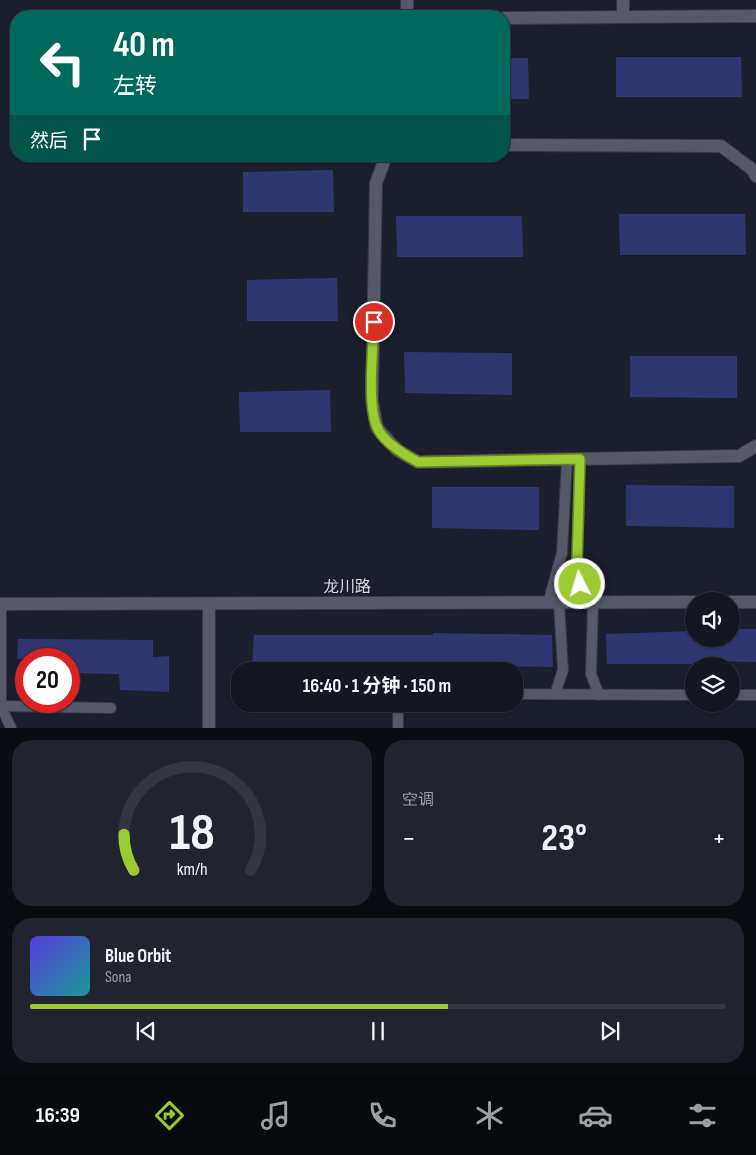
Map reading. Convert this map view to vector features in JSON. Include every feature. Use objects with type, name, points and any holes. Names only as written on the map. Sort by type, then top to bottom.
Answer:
[{"type":"street","points":[[623,0],[623,17]]},
{"type":"street","points":[[510,18],[756,16]]},
{"type":"street","points":[[510,145],[721,146],[753,170],[756,176]]},
{"type":"street","points":[[384,162],[376,183],[372,401],[377,428],[397,450],[418,462],[739,456],[756,446]]},
{"type":"street","name":"龙川路","points":[[0,604],[685,602]]},
{"type":"street","points":[[740,602],[756,602]]},
{"type":"street","points":[[209,604],[209,728]]},
{"type":"lane","points":[[555,694],[562,670],[553,603],[562,553],[567,459]]},
{"type":"lane","points":[[580,459],[577,565],[587,603],[591,674],[599,695]]},
{"type":"lane","points":[[0,604],[0,706],[10,728]]},
{"type":"lane","points":[[523,694],[685,695]]},
{"type":"lane","points":[[740,695],[756,695]]},
{"type":"lane","points":[[0,706],[111,708]]},
{"type":"lane","points":[[398,712],[398,728]]},
{"type":"building","points":[[616,57],[741,57],[742,97],[616,97]]},
{"type":"building","points":[[510,58],[528,58],[529,99],[510,99]]},
{"type":"building","points":[[333,170],[334,212],[243,212],[243,172]]},
{"type":"building","points":[[619,214],[745,214],[746,255],[620,255]]},
{"type":"building","points":[[396,216],[522,216],[523,257],[397,257]]},
{"type":"building","points":[[337,278],[338,321],[247,321],[247,280]]},
{"type":"building","points":[[404,352],[512,353],[512,395],[405,393]]},
{"type":"building","points":[[630,356],[737,356],[737,398],[630,397]]},
{"type":"building","points":[[330,390],[331,432],[240,432],[239,392]]},
{"type":"building","points":[[626,485],[734,486],[734,528],[626,526]]},
{"type":"building","points":[[432,487],[539,487],[539,530],[432,528]]},
{"type":"building","points":[[740,629],[756,629],[756,662],[740,662],[740,657],[685,657],[685,664],[607,664],[606,634],[685,631],[685,647],[740,647]]},
{"type":"building","points":[[433,633],[552,635],[553,667],[523,667],[523,662],[252,662],[254,635],[433,635]]},
{"type":"building","points":[[18,639],[153,640],[153,657],[169,656],[169,692],[120,690],[119,674],[80,673],[80,648],[18,648]]},
{"type":"route","points":[[374,322],[372,401],[377,428],[397,450],[418,462],[580,459],[577,565],[580,584]]}]
